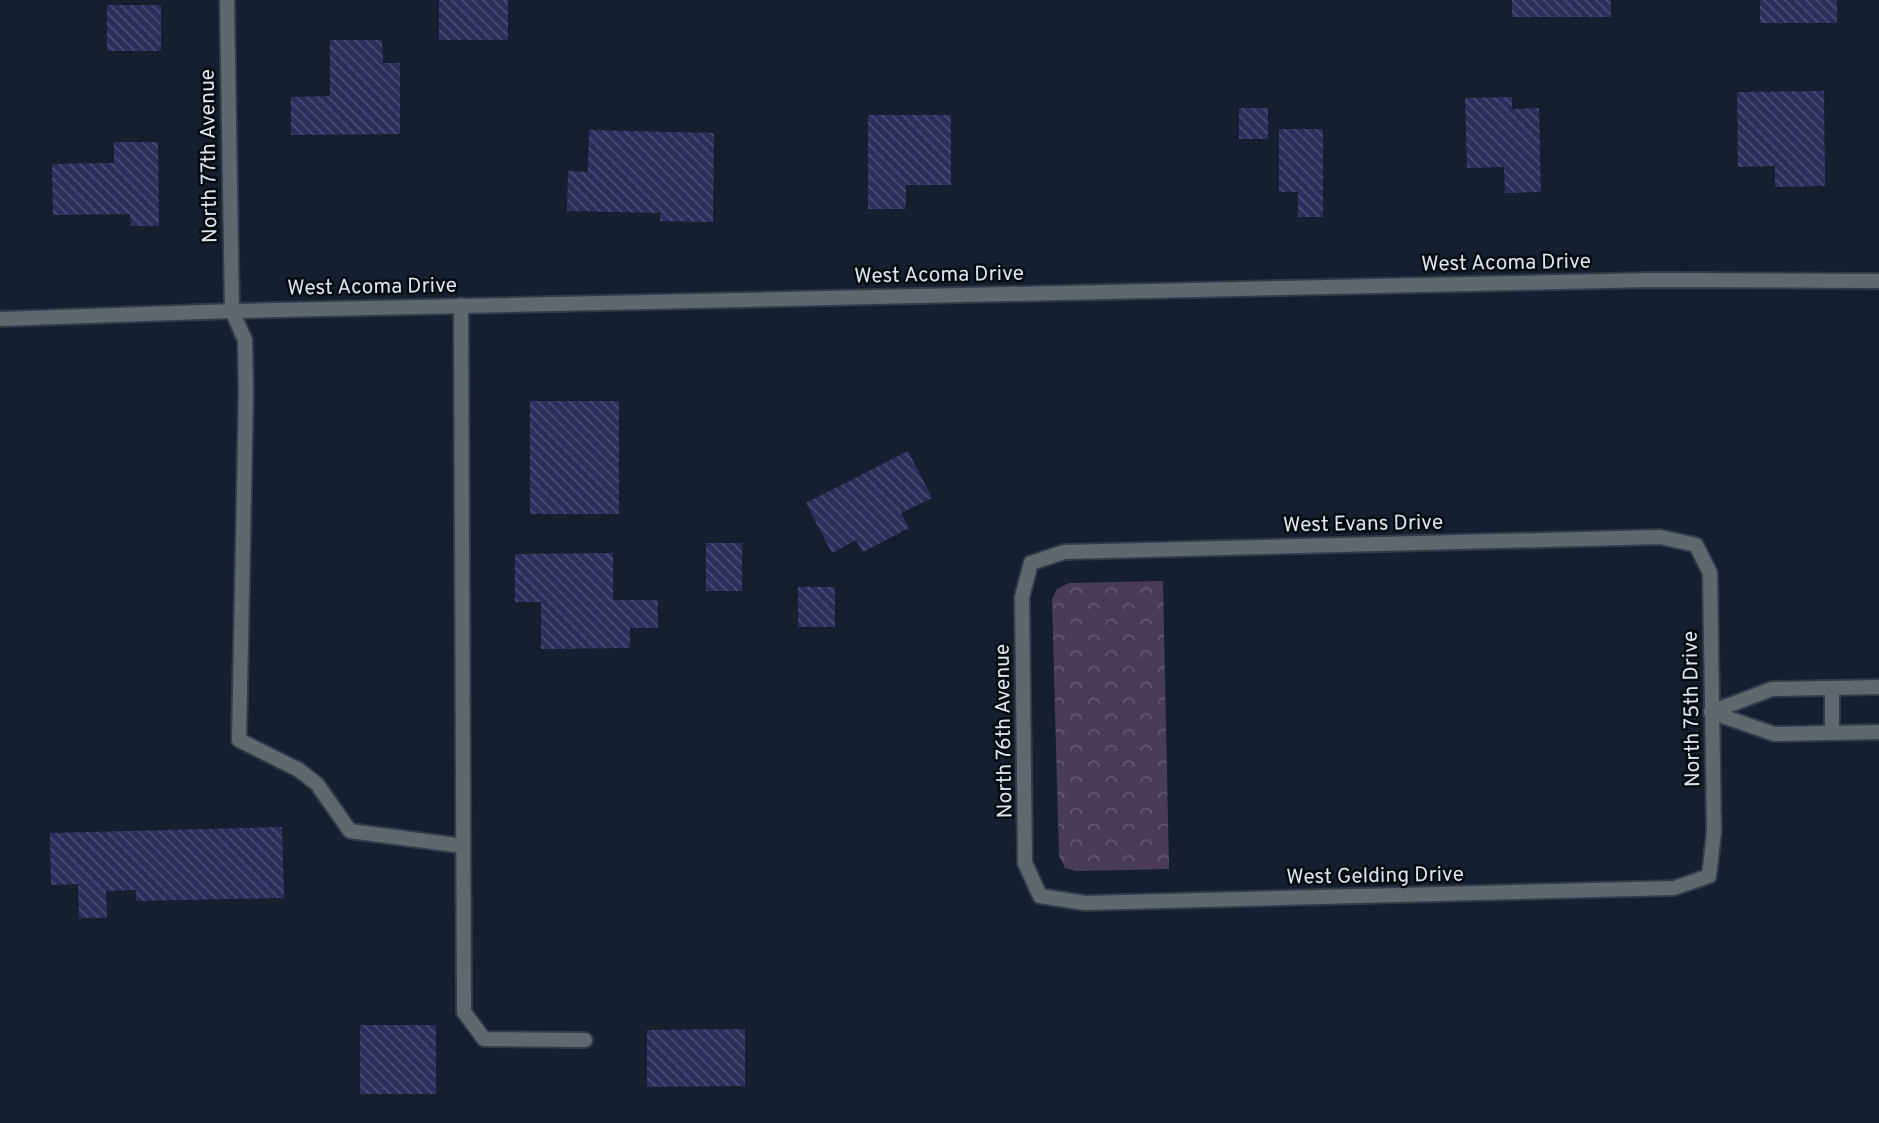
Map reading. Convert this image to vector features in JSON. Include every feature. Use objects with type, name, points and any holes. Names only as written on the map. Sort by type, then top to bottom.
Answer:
[{"type":"street","name":"North 77th Avenue","points":[[227,0],[232,311]]},
{"type":"street","name":"West Acoma Drive","points":[[0,319],[461,305],[1653,279],[1879,281]]},
{"type":"street","points":[[461,305],[464,1012],[484,1039],[584,1040]]},
{"type":"street","points":[[232,311],[245,341],[246,391],[239,740],[299,770],[317,785],[350,831],[463,846]]},
{"type":"street","name":"West Evans Drive","points":[[1031,563],[1064,552],[1660,537],[1696,545]]},
{"type":"street","name":"North 75th Drive","points":[[1696,545],[1710,573],[1714,832],[1709,876]]},
{"type":"street","name":"North 76th Avenue","points":[[1031,563],[1022,597],[1025,863],[1040,896]]},
{"type":"street","points":[[1711,712],[1772,689],[1879,687]]},
{"type":"street","points":[[1832,688],[1832,733]]},
{"type":"street","points":[[1711,712],[1774,734],[1879,732]]},
{"type":"street","name":"West Gelding Drive","points":[[1040,896],[1085,903],[1674,888],[1709,876]]},
{"type":"green space","points":[[1163,581],[1169,869],[1077,871],[1065,868],[1059,856],[1052,599],[1057,589],[1069,583]]},
{"type":"building","points":[[439,0],[508,0],[508,40],[439,40]]},
{"type":"building","points":[[1512,0],[1611,0],[1611,17],[1512,17]]},
{"type":"building","points":[[1760,0],[1837,0],[1837,23],[1760,23]]},
{"type":"building","points":[[107,5],[161,5],[161,51],[107,51]]},
{"type":"building","points":[[330,40],[382,40],[383,63],[400,63],[400,134],[291,135],[291,97],[330,96]]},
{"type":"building","points":[[1824,91],[1825,186],[1775,187],[1775,166],[1738,167],[1737,92]]},
{"type":"building","points":[[1512,97],[1512,109],[1539,108],[1541,192],[1505,193],[1504,167],[1467,168],[1465,98]]},
{"type":"building","points":[[1239,108],[1268,108],[1268,139],[1239,139]]},
{"type":"building","points":[[868,115],[951,115],[951,185],[906,185],[906,209],[868,209]]},
{"type":"building","points":[[1279,129],[1323,129],[1323,217],[1298,217],[1298,192],[1279,192]]},
{"type":"building","points":[[589,130],[714,133],[713,222],[660,221],[660,213],[567,211],[568,171],[588,172]]},
{"type":"building","points":[[114,142],[158,142],[159,226],[131,226],[130,214],[53,215],[52,164],[114,163]]},
{"type":"building","points":[[530,401],[619,401],[619,514],[530,514]]},
{"type":"building","points":[[908,451],[932,498],[901,513],[909,528],[863,552],[856,540],[832,553],[806,503]]},
{"type":"building","points":[[706,543],[742,543],[742,591],[706,591]]},
{"type":"building","points":[[613,553],[613,600],[658,600],[658,628],[630,628],[630,648],[541,649],[541,602],[515,602],[515,554]]},
{"type":"building","points":[[798,587],[835,587],[835,627],[798,627]]},
{"type":"building","points":[[282,827],[284,898],[136,901],[136,890],[106,891],[107,918],[79,918],[78,884],[51,885],[50,833]]},
{"type":"building","points":[[360,1025],[436,1025],[436,1094],[360,1094]]},
{"type":"building","points":[[745,1029],[745,1086],[647,1087],[647,1030]]}]
